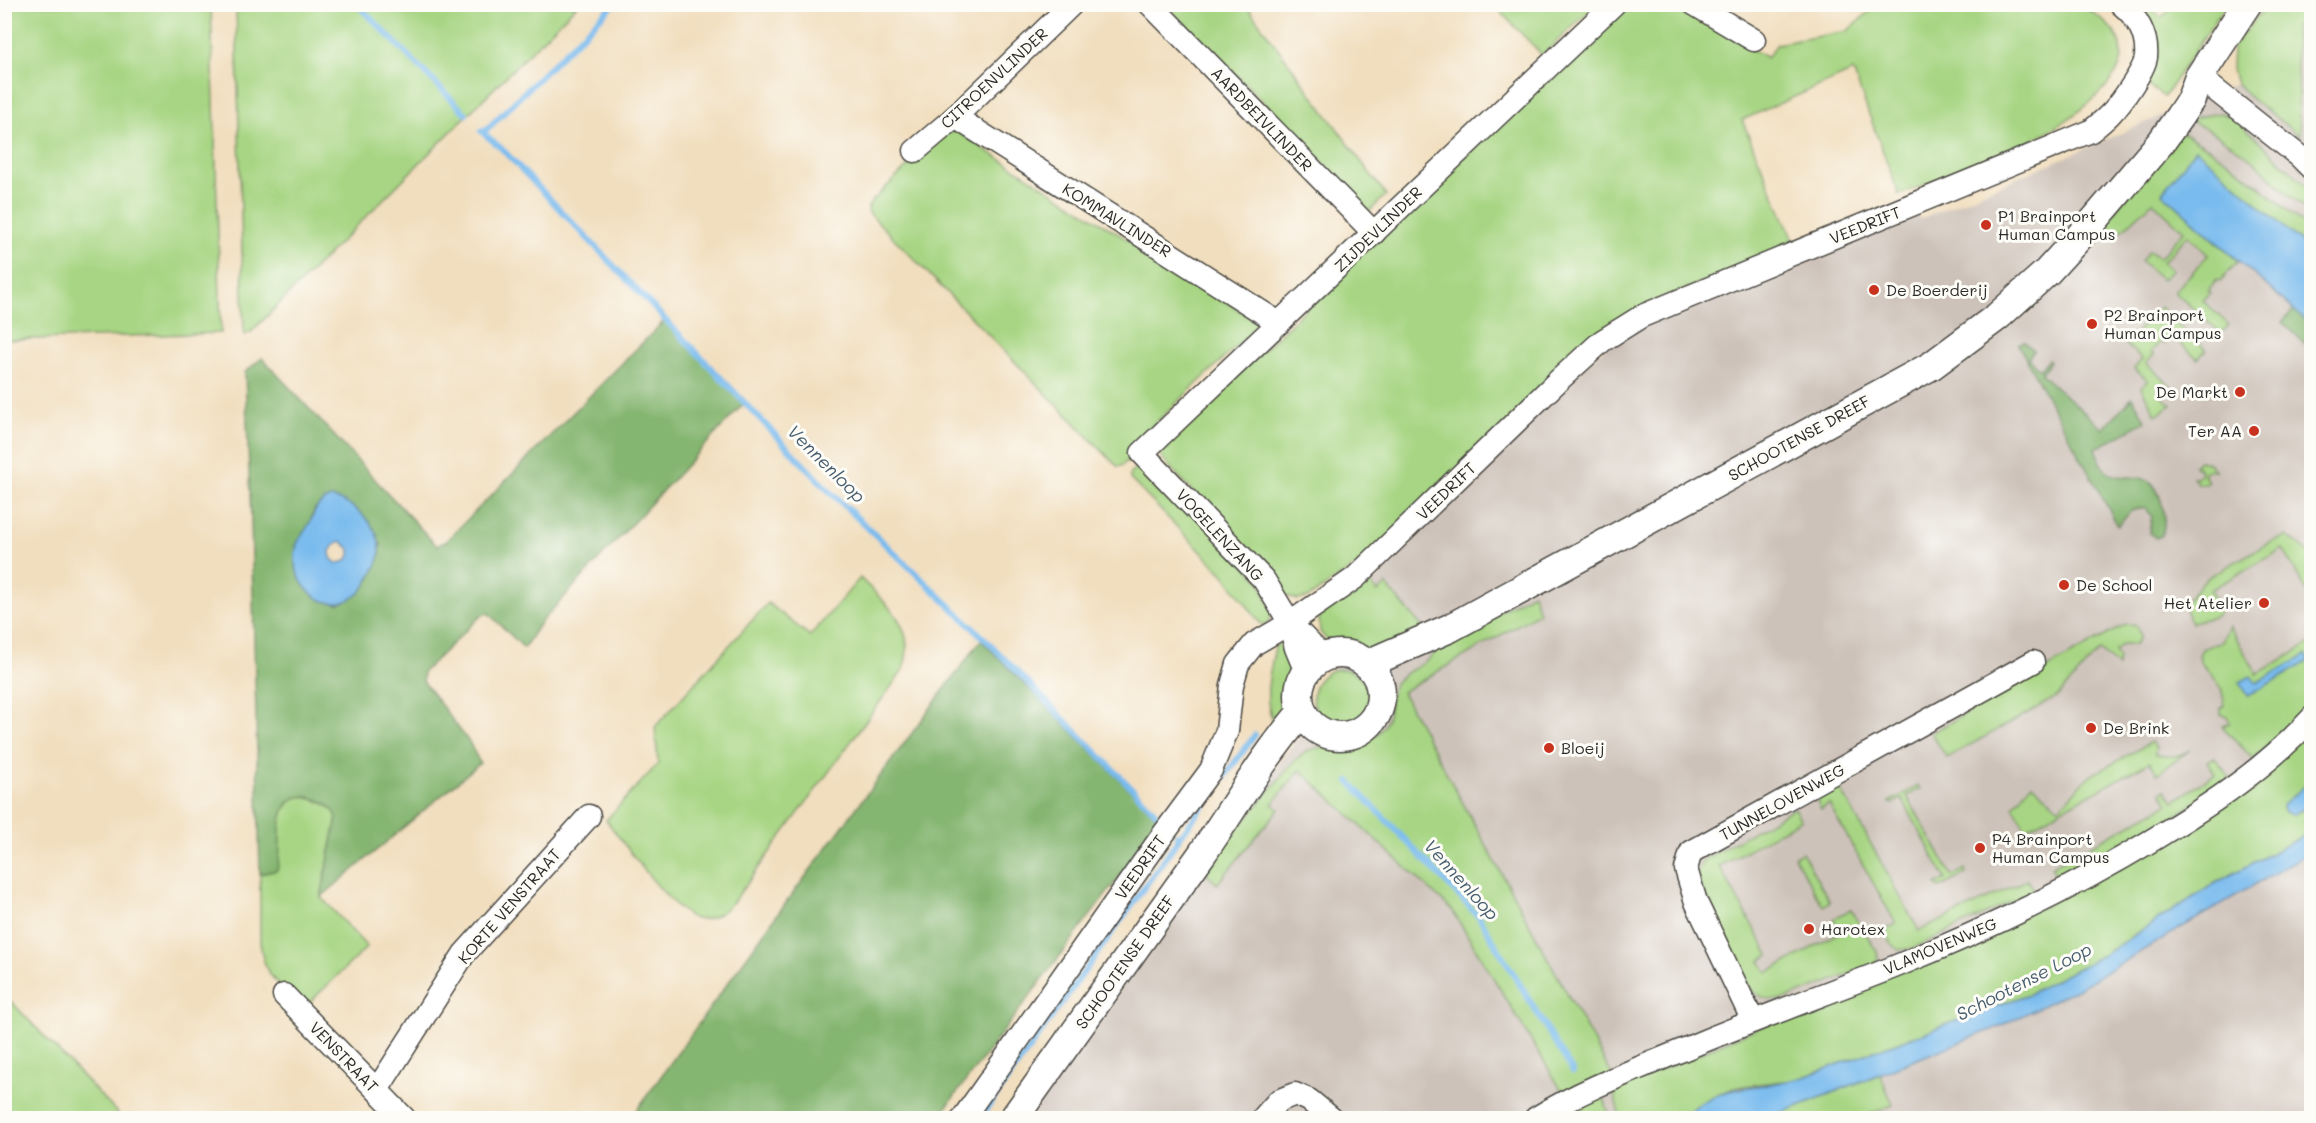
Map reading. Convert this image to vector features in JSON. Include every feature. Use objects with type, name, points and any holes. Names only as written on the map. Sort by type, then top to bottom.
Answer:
[{"type":"street","name":"CITROENVLINDER","points":[[915,151],[955,117],[1072,4]]},
{"type":"street","name":"AARDBEIVLINDER","points":[[1150,4],[1374,233]]},
{"type":"street","name":"ZIJDEVLINDER","points":[[1142,453],[1614,4]]},
{"type":"street","points":[[1694,4],[1754,40]]},
{"type":"street","name":"VEEDRIFT","points":[[963,1119],[1211,770],[1227,731],[1232,685],[1238,664],[1254,644],[1290,623],[1355,578],[1602,341],[1642,316],[2091,131],[2113,112],[2132,85],[2146,59],[2145,40],[2139,24],[2133,14],[2121,4]]},
{"type":"street","name":"SCHOOTENSE DREEF","points":[[1374,675],[1450,628],[1931,366],[1997,317],[2047,272],[2173,125],[2191,99],[2199,77],[2247,4]]},
{"type":"street","points":[[2199,77],[2299,156],[2312,169]]},
{"type":"street","name":"KOMMAVLINDER","points":[[955,117],[1279,323]]},
{"type":"street","name":"VOGELENZANG","points":[[1142,453],[1264,580],[1315,665]]},
{"type":"street","points":[[1335,654],[1346,655],[1357,658],[1374,675],[1381,702],[1375,717],[1364,729],[1349,735],[1333,736],[1310,721],[1300,692],[1300,684],[1315,665],[1335,654]]},
{"type":"street","name":"TUNNELOVENWEG","points":[[1753,1021],[1696,903],[1686,869],[1691,852],[2033,662]]},
{"type":"street","name":"VLAMOVENWEG","points":[[1536,1119],[1602,1084],[1753,1021],[1932,951],[2055,894],[2130,854],[2212,804],[2293,738],[2312,718]]},
{"type":"street","name":"SCHOOTENSE DREEF","points":[[1014,1119],[1267,756],[1310,721]]},
{"type":"street","name":"KORTE VENSTRAAT","points":[[376,1090],[464,954],[589,816]]},
{"type":"street","name":"VENSTRAAT","points":[[284,995],[404,1119]]},
{"type":"street","points":[[1263,1119],[1278,1101],[1295,1094],[1309,1100],[1331,1119]]},
{"type":"shaded area","points":[[2311,5],[2311,1118],[1028,1118],[1330,692],[1332,626],[1547,395],[1635,323],[1916,215],[1921,219],[2240,82]]},
{"type":"green space","points":[[236,4],[577,5],[251,332],[244,335]]},
{"type":"green space","points":[[4,5],[211,5],[221,333],[5,340]]},
{"type":"green space","points":[[1165,5],[1246,5],[1386,195],[1369,212],[1304,142]]},
{"type":"green space","points":[[1494,5],[1596,5],[1542,55]]},
{"type":"green space","points":[[1625,5],[1678,5],[1767,58],[1777,44],[1847,31],[1877,5],[2080,5],[2101,19],[2113,31],[2121,46],[2122,59],[2119,69],[2093,100],[2043,134],[1984,162],[1899,195],[1853,71],[1742,120],[1795,245],[1644,306],[1364,560],[1308,598],[1297,600],[1287,596],[1161,457],[1160,450],[1420,198]]},
{"type":"green space","points":[[2138,5],[2144,5],[2162,17],[2174,5],[2226,5],[2164,97],[2144,83]]},
{"type":"green space","points":[[2267,5],[2311,5],[2311,25],[2295,26],[2300,136],[2247,95],[2235,81],[2232,69],[2233,46]]},
{"type":"green space","points":[[2222,113],[2238,121],[2311,190],[2311,215],[2246,154],[2192,122],[2196,117]]},
{"type":"green space","points":[[956,131],[1258,322],[1258,326],[1127,450],[1131,458],[1121,466],[1117,466],[869,213],[868,207],[873,200],[919,155],[950,132]]},
{"type":"green space","points":[[2179,132],[2232,164],[2311,231],[2311,251],[2196,150],[2162,193],[2238,261],[2220,281],[2217,279],[2203,301],[2229,325],[2221,333],[2174,292],[2208,255],[2188,235],[2163,262],[2172,270],[2162,280],[2141,261],[2149,251],[2160,258],[2184,231],[2153,202],[2114,238],[2101,228]]},
{"type":"green space","points":[[2300,303],[2311,313],[2311,349],[2282,322]]},
{"type":"green space","points":[[2160,307],[2206,350],[2198,359],[2171,335],[2164,344],[2161,341],[2151,352],[2154,355],[2146,363],[2172,387],[2163,397],[2172,405],[2156,415],[2141,387],[2148,380],[2134,369],[2142,359],[2125,344]]},
{"type":"green space","points":[[666,319],[746,401],[540,623],[524,648],[488,613],[482,615],[423,672],[423,681],[469,742],[480,763],[321,897],[337,817],[328,806],[314,798],[299,797],[292,800],[287,805],[281,821],[277,870],[260,874],[245,372],[262,358],[437,546],[446,541]],"holes":[[[315,508],[381,544],[377,564],[363,588],[338,604],[302,582],[295,566],[296,546],[310,523]]]},
{"type":"green space","points":[[2024,341],[2034,351],[2028,358],[2040,370],[2048,359],[2050,361],[2041,374],[2103,429],[2132,397],[2146,421],[2095,449],[2109,473],[2147,480],[2152,484],[2160,497],[2164,515],[2161,536],[2156,538],[2149,533],[2152,516],[2145,507],[2131,511],[2118,526],[2018,344]]},
{"type":"green space","points":[[1143,461],[1260,581],[1273,615],[1265,626],[1260,623],[1224,575],[1130,479],[1130,474]]},
{"type":"green space","points":[[2199,461],[2209,463],[2215,471],[2204,472],[2208,481],[2206,484],[2198,484],[2193,477],[2201,473],[2200,468],[2194,466]]},
{"type":"green space","points":[[2287,536],[2311,555],[2311,593],[2309,595],[2283,549],[2210,590],[2221,611],[2214,617],[2192,623],[2183,605],[2206,578],[2269,543]]},
{"type":"green space","points":[[1365,577],[1378,592],[1386,585],[1425,630],[1368,652],[1327,640],[1320,632],[1319,616]]},
{"type":"green space","points":[[860,578],[891,609],[904,631],[907,643],[902,672],[734,901],[710,918],[693,918],[660,889],[606,820],[658,764],[655,727],[768,603],[810,636]]},
{"type":"green space","points":[[1533,593],[1539,613],[1402,692],[1614,1079],[1568,1101],[1452,910],[1300,770],[1272,804],[1279,809],[1217,884],[1204,870],[1296,759],[1315,748],[1358,745],[1377,734],[1386,722],[1394,686],[1401,677],[1425,662],[1455,637]]},
{"type":"green space","points":[[2126,624],[2137,626],[2140,637],[2135,645],[2122,645],[2115,651],[2119,658],[2118,667],[2100,650],[2058,696],[1947,758],[1931,733]]},
{"type":"green space","points":[[2229,626],[2257,674],[2311,643],[2311,701],[2286,729],[2253,759],[2222,726],[2230,723],[2228,718],[2221,714],[2221,708],[2225,706],[2222,692],[2203,665],[2199,655],[2202,649],[2222,641]]},
{"type":"green space","points":[[981,640],[1155,815],[1160,823],[938,1118],[631,1118],[771,923]]},
{"type":"green space","points":[[1278,644],[1284,646],[1296,669],[1290,690],[1289,711],[1276,726],[1271,717],[1268,687],[1275,647]]},
{"type":"green space","points":[[1335,669],[1347,669],[1357,673],[1365,681],[1369,697],[1365,713],[1357,721],[1347,725],[1335,725],[1325,721],[1317,713],[1313,703],[1313,691],[1317,681],[1325,673]]},
{"type":"green space","points":[[2311,726],[2311,781],[2282,809],[2292,815],[2311,805],[2311,832],[2214,884],[2105,954],[2029,994],[1801,1078],[1731,1089],[1705,1101],[1682,1118],[1620,1118],[1613,1090],[2044,906]]},
{"type":"green space","points":[[2151,742],[2156,748],[2155,754],[2173,756],[2190,750],[2157,774],[2150,762],[2026,829],[2013,806],[2032,784],[2059,808],[2087,778]]},
{"type":"green space","points":[[2214,757],[2230,778],[2148,833],[2104,858],[2059,879],[2051,867],[2168,804],[2161,793],[2165,789],[2174,801],[2215,774],[2207,761]]},
{"type":"green space","points":[[1839,786],[1919,931],[2027,880],[2034,891],[1914,948],[1899,950],[1893,946],[1884,931],[1896,924],[1829,804],[1821,809],[1816,799]]},
{"type":"green space","points":[[1918,786],[1920,789],[1907,796],[1952,876],[1965,870],[1966,874],[1939,888],[1936,885],[1946,879],[1902,799],[1891,804],[1889,802]]},
{"type":"green space","points":[[301,796],[327,805],[335,812],[337,817],[321,897],[367,947],[303,1009],[269,974],[260,943],[260,874],[277,870],[281,817],[291,801]]},
{"type":"green space","points":[[1794,808],[1801,820],[1719,866],[1769,955],[1760,961],[1767,973],[1840,932],[1833,919],[1851,909],[1877,952],[1878,958],[1874,965],[1782,1000],[1771,999],[1755,993],[1739,971],[1722,938],[1696,875],[1703,860]]},
{"type":"green space","points":[[1802,852],[1830,902],[1823,906],[1794,856]]},
{"type":"green space","points":[[5,995],[122,1118],[5,1118]]},
{"type":"green space","points":[[1880,1074],[1893,1105],[1860,1118],[1768,1118]]},
{"type":"green space","points":[[1599,1095],[1605,1101],[1610,1118],[1550,1118]]},
{"type":"water","points":[[2196,149],[2311,251],[2311,325],[2162,193]]},
{"type":"water","points":[[331,498],[361,513],[375,532],[380,553],[377,564],[363,589],[345,602],[333,603],[312,594],[303,584],[295,561],[298,542],[317,508],[322,502]],"holes":[[[341,541],[350,549],[350,556],[344,562],[336,563],[331,558],[330,551],[335,544]]]},
{"type":"water","points":[[2306,655],[2309,661],[2248,696],[2240,682],[2251,676],[2256,683]]},
{"type":"water","points":[[2311,781],[2311,805],[2292,815],[2284,812],[2283,804]]},
{"type":"water","points":[[2311,832],[2310,852],[2077,989],[1996,1028],[1768,1118],[1682,1118],[1696,1106],[1724,1092],[1801,1078],[2029,994],[2105,954],[2214,884]]},
{"type":"waterway","name":"Vennenloop","points":[[357,4],[466,114]]},
{"type":"waterway","points":[[483,133],[614,4]]},
{"type":"waterway","name":"Vennenloop","points":[[481,131],[502,149],[828,490],[988,642],[1156,813]]},
{"type":"waterway","name":"Vennenloop","points":[[1177,835],[1180,837],[1255,735]]},
{"type":"waterway","name":"Vennenloop","points":[[1349,781],[1479,917],[1573,1072]]},
{"type":"waterway","points":[[980,1118],[1180,837]]},
{"type":"place","name":"P1 Brainport Human Campus","points":[[1986,225]]},
{"type":"place","name":"De Boerderij","points":[[1874,290]]},
{"type":"place","name":"P2 Brainport Human Campus","points":[[2092,324]]},
{"type":"place","name":"De Markt","points":[[2240,392]]},
{"type":"place","name":"Ter AA","points":[[2254,431]]},
{"type":"place","name":"De School","points":[[2064,585]]},
{"type":"place","name":"Het Atelier","points":[[2264,603]]},
{"type":"place","name":"De Brink","points":[[2091,728]]},
{"type":"place","name":"Bloeij","points":[[1549,748]]},
{"type":"place","name":"P4 Brainport Human Campus","points":[[1980,848]]},
{"type":"place","name":"Harotex","points":[[1809,929]]},
{"type":"water label","name":"Schootense Loop","points":[[2024,982]]}]
